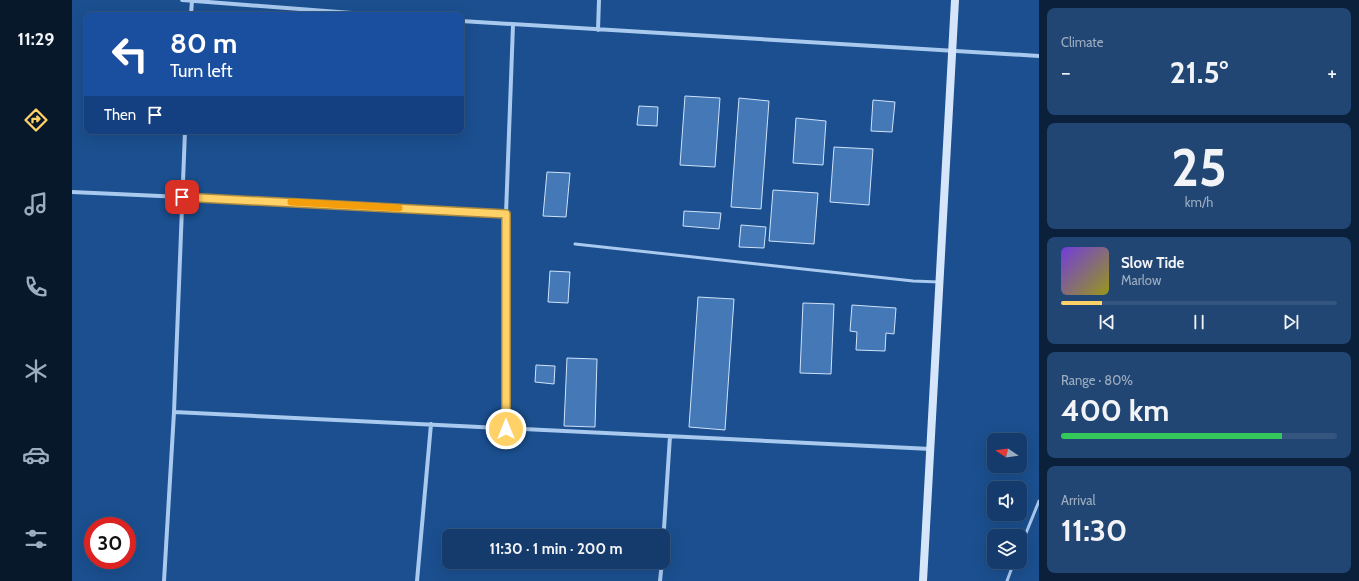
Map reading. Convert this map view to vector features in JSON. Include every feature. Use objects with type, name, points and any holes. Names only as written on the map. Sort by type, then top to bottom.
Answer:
[{"type":"main road","points":[[923,581],[932,449],[939,282],[955,0]]},
{"type":"street","points":[[182,0],[341,12]]},
{"type":"street","points":[[191,12],[192,0]]},
{"type":"street","points":[[598,30],[599,0]]},
{"type":"street","points":[[464,21],[1039,56]]},
{"type":"street","points":[[506,429],[506,214],[513,25]]},
{"type":"street","points":[[164,581],[174,412],[185,134]]},
{"type":"street","points":[[72,192],[506,214]]},
{"type":"street","points":[[174,412],[932,449]]},
{"type":"street","points":[[417,581],[430,424]]},
{"type":"street","points":[[664,529],[670,436]]},
{"type":"street","points":[[660,581],[661,569]]},
{"type":"lane","points":[[575,244],[913,281],[939,282]]},
{"type":"lane","points":[[1027,531],[1039,501]]},
{"type":"lane","points":[[1007,581],[1011,569]]},
{"type":"building","points":[[685,96],[720,98],[715,167],[680,165]]},
{"type":"building","points":[[739,98],[769,101],[761,209],[731,207]]},
{"type":"building","points":[[873,100],[895,102],[892,132],[871,131]]},
{"type":"building","points":[[639,106],[658,107],[657,126],[637,125]]},
{"type":"building","points":[[796,118],[826,121],[823,165],[793,163]]},
{"type":"building","points":[[834,147],[873,149],[869,205],[830,202]]},
{"type":"building","points":[[547,172],[570,173],[566,217],[543,216]]},
{"type":"building","points":[[773,190],[818,193],[814,244],[769,241]]},
{"type":"building","points":[[684,211],[721,213],[719,229],[683,226]]},
{"type":"building","points":[[741,225],[766,227],[764,248],[739,247]]},
{"type":"building","points":[[550,271],[570,272],[568,303],[548,302]]},
{"type":"building","points":[[698,297],[734,299],[725,430],[689,427]]},
{"type":"building","points":[[803,303],[834,304],[831,374],[800,373]]},
{"type":"building","points":[[852,305],[896,308],[894,334],[886,333],[885,351],[856,350],[857,332],[850,331]]},
{"type":"building","points":[[567,358],[597,359],[595,427],[564,426]]},
{"type":"building","points":[[536,365],[555,366],[554,384],[535,382]]},
{"type":"slow traffic","points":[[291,202],[399,208]]},
{"type":"route","points":[[182,197],[506,214],[506,429]]}]
